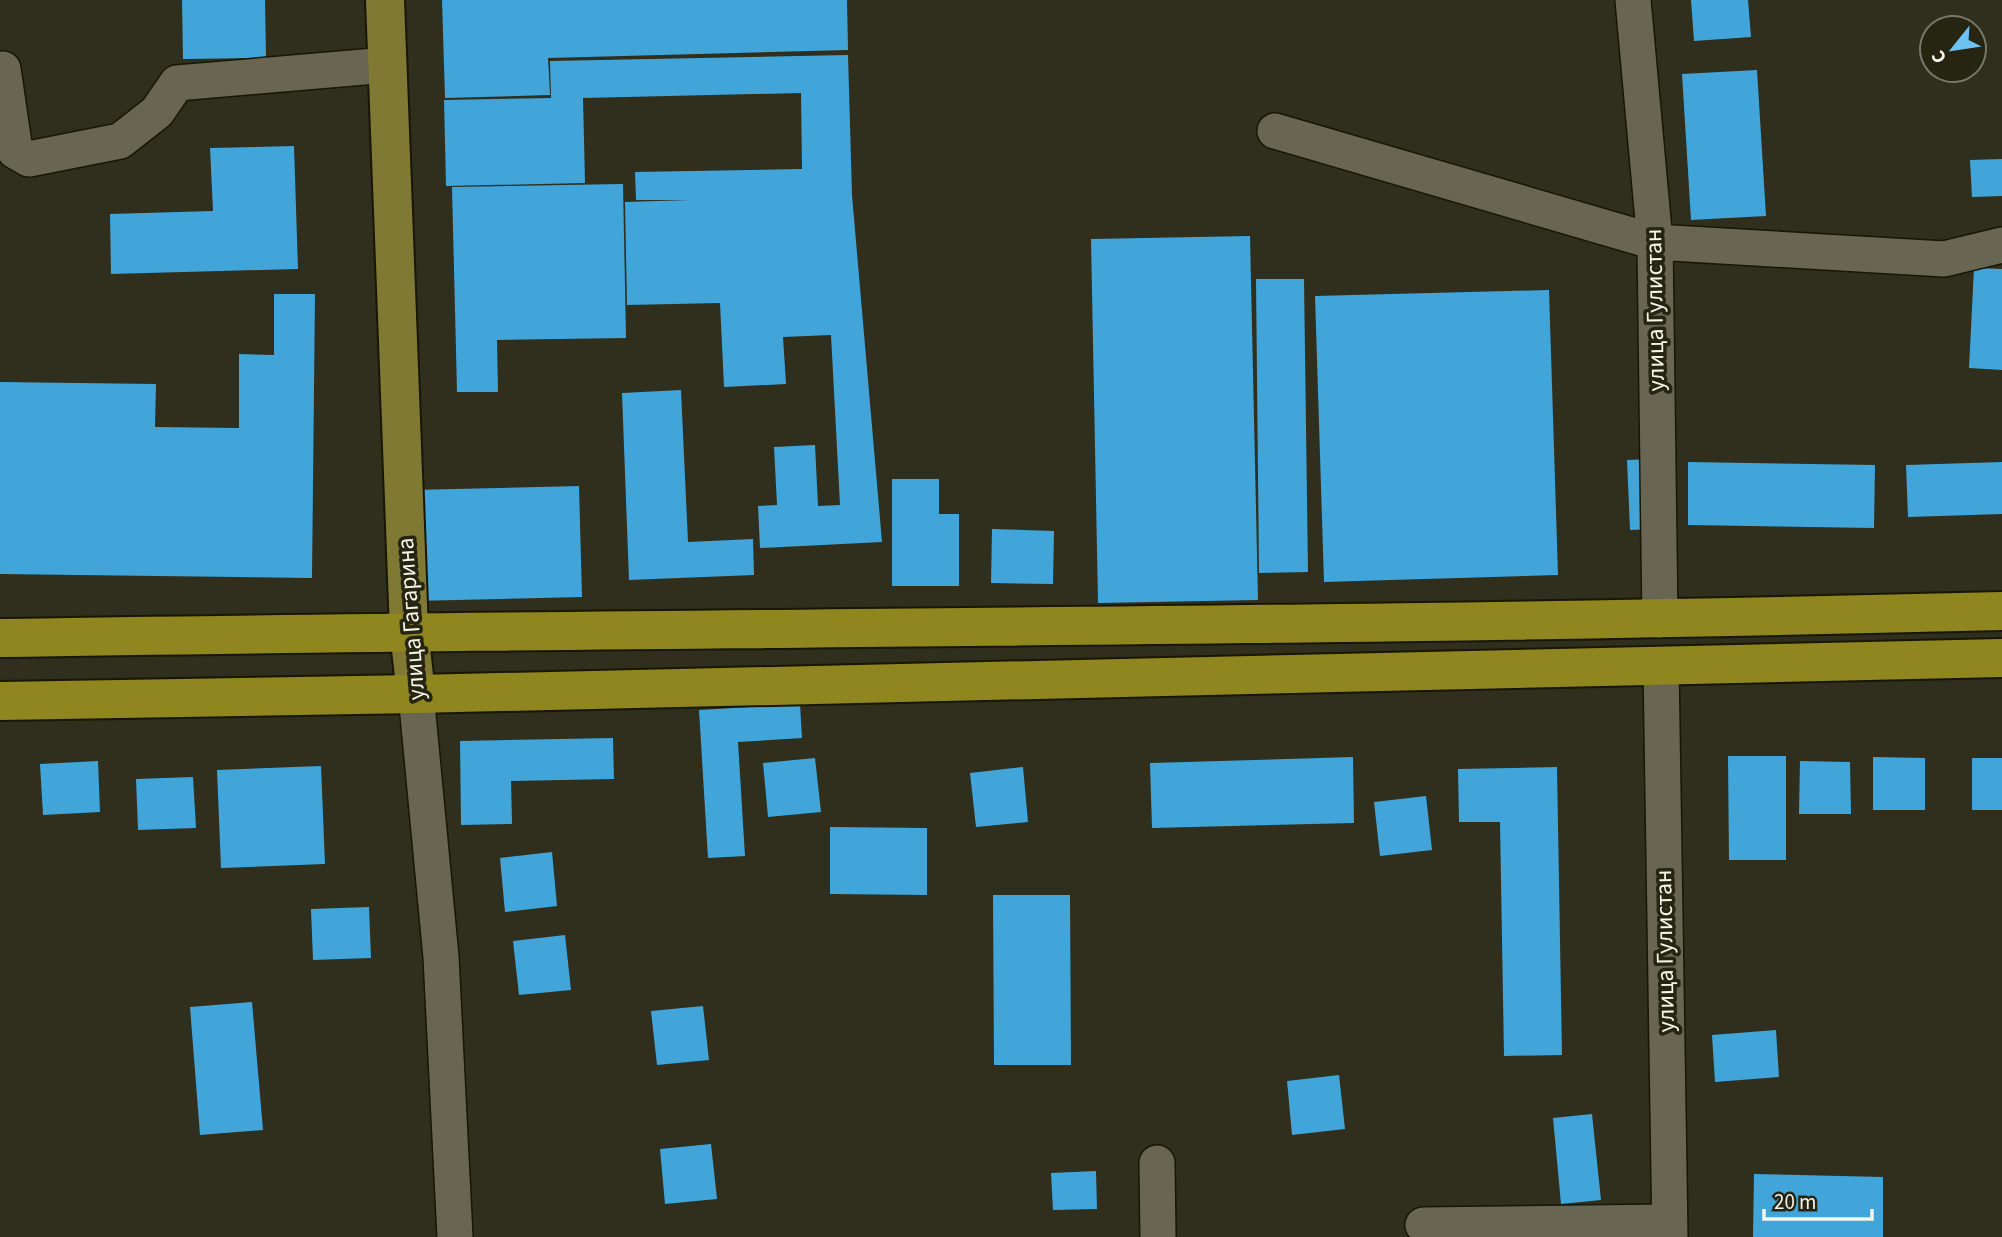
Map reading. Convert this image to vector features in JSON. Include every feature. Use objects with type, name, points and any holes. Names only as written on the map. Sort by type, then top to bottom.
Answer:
[{"type":"highway","points":[[0,638],[409,631],[1660,620],[2002,611]]},
{"type":"highway","points":[[0,701],[2002,658]]},
{"type":"main road","name":"улица Гагарина","points":[[385,0],[409,631],[416,694]]},
{"type":"street","name":"улица Гулистан","points":[[1633,0],[1655,242],[1660,620]]},
{"type":"street","points":[[3,69],[15,151],[29,159],[121,141],[158,112],[177,83],[387,65]]},
{"type":"street","points":[[1275,131],[1655,242],[1944,259],[2002,245]]},
{"type":"street","name":"улица Гулистан","points":[[1661,665],[1670,1229]]},
{"type":"street","name":"улица Гагарина","points":[[416,694],[441,957],[455,1237]]},
{"type":"street","points":[[1157,1163],[1158,1237]]},
{"type":"street","points":[[1423,1225],[1670,1229]]},
{"type":"building","points":[[182,0],[265,0],[266,58],[183,59]]},
{"type":"building","points":[[442,0],[847,0],[848,50],[548,58],[550,95],[445,98]]},
{"type":"building","points":[[1691,0],[1748,0],[1751,37],[1694,41]]},
{"type":"building","points":[[848,55],[852,195],[882,542],[760,548],[758,506],[777,505],[774,447],[815,445],[818,506],[840,505],[831,335],[783,337],[786,384],[724,387],[720,303],[627,305],[625,202],[690,200],[636,200],[635,172],[802,169],[801,93],[583,98],[585,183],[446,186],[444,100],[551,98],[550,61]]},
{"type":"building","points":[[1757,70],[1766,216],[1691,220],[1682,74]]},
{"type":"building","points":[[294,146],[298,269],[111,274],[110,214],[213,211],[210,148]]},
{"type":"building","points":[[2002,159],[2002,196],[1972,197],[1970,160]]},
{"type":"building","points":[[623,184],[626,338],[497,340],[498,392],[457,392],[452,187]]},
{"type":"building","points":[[1250,236],[1258,600],[1098,603],[1091,239]]},
{"type":"building","points":[[1974,268],[2002,269],[2002,370],[1969,368]]},
{"type":"building","points":[[1256,279],[1304,279],[1308,572],[1259,573]]},
{"type":"building","points":[[1549,290],[1558,575],[1324,582],[1315,296]]},
{"type":"building","points":[[274,294],[315,294],[312,578],[0,574],[0,382],[156,384],[155,427],[239,428],[239,354],[274,355]]},
{"type":"building","points":[[681,390],[688,542],[753,539],[754,575],[629,580],[622,393]]},
{"type":"building","points":[[1653,459],[1656,529],[1630,530],[1627,460]]},
{"type":"building","points":[[1688,462],[1875,465],[1874,528],[1688,525]]},
{"type":"building","points":[[2002,462],[2002,514],[1908,517],[1906,465]]},
{"type":"building","points":[[892,479],[939,479],[939,514],[959,514],[959,586],[892,586]]},
{"type":"building","points":[[579,486],[582,597],[414,601],[411,490]]},
{"type":"building","points":[[992,529],[1054,531],[1053,584],[991,583]]},
{"type":"building","points":[[800,704],[802,738],[738,742],[745,856],[708,858],[699,710]]},
{"type":"building","points":[[613,738],[614,779],[511,781],[512,824],[461,825],[460,741]]},
{"type":"building","points":[[1728,756],[1786,756],[1786,860],[1729,860]]},
{"type":"building","points":[[1353,757],[1354,823],[1152,828],[1150,763]]},
{"type":"building","points":[[1873,757],[1925,758],[1925,810],[1873,810]]},
{"type":"building","points":[[815,758],[821,812],[768,817],[763,763]]},
{"type":"building","points":[[1972,758],[2002,758],[2002,810],[1972,810]]},
{"type":"building","points":[[98,761],[100,812],[43,815],[40,764]]},
{"type":"building","points":[[1800,761],[1850,762],[1851,814],[1799,814]]},
{"type":"building","points":[[321,766],[325,864],[221,868],[217,770]]},
{"type":"building","points":[[1023,767],[1028,822],[976,827],[970,773]]},
{"type":"building","points":[[1557,767],[1562,1055],[1504,1056],[1500,822],[1459,822],[1458,769]]},
{"type":"building","points":[[193,777],[196,828],[138,830],[136,779]]},
{"type":"building","points":[[1426,796],[1432,850],[1380,856],[1374,802]]},
{"type":"building","points":[[830,827],[927,828],[927,895],[830,894]]},
{"type":"building","points":[[552,852],[557,906],[505,912],[500,858]]},
{"type":"building","points":[[993,895],[1070,895],[1071,1065],[994,1065]]},
{"type":"building","points":[[369,907],[371,958],[313,960],[311,909]]},
{"type":"building","points":[[565,935],[571,990],[519,995],[513,941]]},
{"type":"building","points":[[252,1002],[263,1130],[200,1135],[190,1007]]},
{"type":"building","points":[[703,1006],[709,1060],[657,1065],[651,1011]]},
{"type":"building","points":[[1776,1030],[1779,1077],[1715,1082],[1712,1035]]},
{"type":"building","points":[[1339,1075],[1345,1129],[1292,1135],[1287,1081]]},
{"type":"building","points":[[1592,1114],[1601,1200],[1561,1204],[1553,1118]]},
{"type":"building","points":[[711,1144],[717,1199],[665,1204],[660,1149]]},
{"type":"building","points":[[1096,1171],[1097,1209],[1053,1210],[1051,1173]]},
{"type":"building","points":[[1754,1174],[1883,1177],[1883,1237],[1753,1237]]}]
